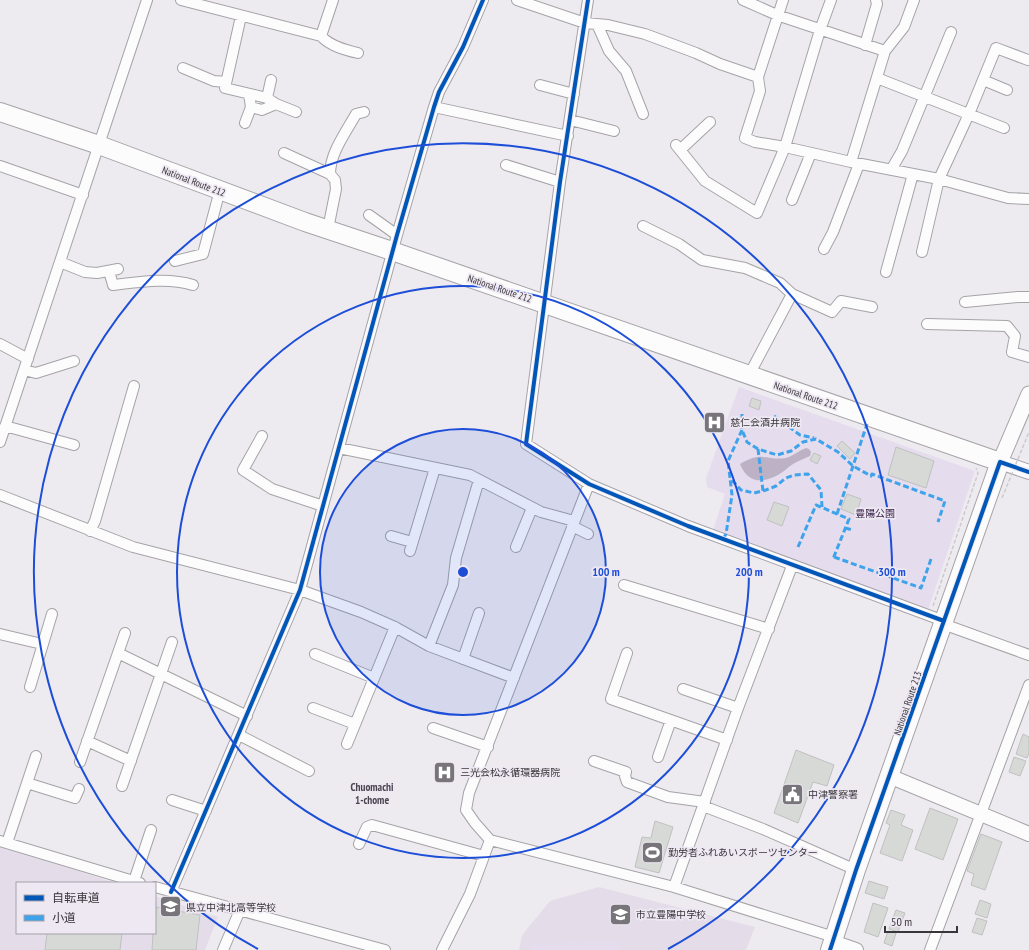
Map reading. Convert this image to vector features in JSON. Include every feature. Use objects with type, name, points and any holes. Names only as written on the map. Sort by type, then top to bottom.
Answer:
[{"type":"highway","name":"National Route 212","points":[[0,112],[99,145],[328,229],[395,243],[544,303],[1000,462]]},
{"type":"highway","name":"National Route 213","points":[[832,943],[856,870],[1000,462]]},
{"type":"main road","points":[[1000,462],[1029,394]]},
{"type":"street","points":[[181,0],[321,36],[326,42],[345,50],[358,53]]},
{"type":"street","points":[[321,36],[333,0]]},
{"type":"street","points":[[171,892],[300,590],[395,243],[434,107],[439,92],[463,47],[483,0]]},
{"type":"street","points":[[518,0],[585,23],[608,25],[645,34],[696,53],[720,64],[758,77]]},
{"type":"street","points":[[588,0],[560,182],[526,444],[589,484],[688,526],[944,622],[1029,656]]},
{"type":"street","points":[[743,0],[777,15],[885,51]]},
{"type":"street","points":[[783,0],[758,77],[760,91],[744,138],[755,142],[939,179],[1008,198],[1029,199]]},
{"type":"street","points":[[710,122],[678,147],[705,181],[757,214],[785,147],[820,30],[831,0]]},
{"type":"street","points":[[866,45],[877,4],[876,0]]},
{"type":"street","points":[[824,249],[833,232],[855,163],[885,51],[904,27],[914,0]]},
{"type":"street","points":[[0,442],[5,419],[28,359],[83,195],[144,1]]},
{"type":"street","points":[[241,16],[225,88],[267,98],[276,104],[296,112]]},
{"type":"street","points":[[597,24],[609,50],[626,71],[643,114]]},
{"type":"street","points":[[891,170],[902,150],[951,32]]},
{"type":"street","points":[[922,252],[939,179],[969,114],[996,48],[1028,60]]},
{"type":"street","points":[[183,68],[214,81],[226,82]]},
{"type":"street","points":[[877,78],[1004,128]]},
{"type":"street","points":[[267,98],[271,80]]},
{"type":"street","points":[[983,80],[1006,90]]},
{"type":"street","points":[[540,84],[574,94]]},
{"type":"street","points":[[245,123],[251,107],[249,94]]},
{"type":"street","points":[[251,107],[262,110],[276,104]]},
{"type":"street","points":[[434,107],[568,136]]},
{"type":"street","points":[[330,174],[330,167],[338,146],[356,114],[364,112]]},
{"type":"street","points":[[570,120],[614,131]]},
{"type":"street","points":[[284,153],[330,174],[334,180],[336,189],[328,229]]},
{"type":"street","points":[[792,200],[811,153]]},
{"type":"street","points":[[506,165],[560,182]]},
{"type":"street","points":[[0,166],[83,195]]},
{"type":"street","points":[[886,272],[913,174]]},
{"type":"street","points":[[176,261],[203,254],[220,190]]},
{"type":"street","points":[[369,215],[395,243]]},
{"type":"street","points":[[643,226],[679,244],[702,260],[744,268],[780,283],[792,294],[832,312],[841,301],[872,307]]},
{"type":"street","points":[[60,262],[85,272],[97,273],[113,270],[113,285],[140,282],[181,281],[193,285]]},
{"type":"street","points":[[749,375],[792,294]]},
{"type":"street","points":[[965,302],[1029,297]]},
{"type":"street","points":[[927,324],[1007,326],[1015,336],[1012,352],[1029,357]]},
{"type":"street","points":[[0,344],[28,359]]},
{"type":"street","points":[[24,370],[36,373],[74,361]]},
{"type":"street","points":[[90,531],[95,520],[134,386]]},
{"type":"street","points":[[5,419],[74,445]]},
{"type":"street","points":[[262,436],[243,470],[272,489],[323,506]]},
{"type":"street","points":[[339,448],[470,475],[532,508],[573,524],[588,534]]},
{"type":"street","points":[[1000,462],[1029,472]]},
{"type":"street","points":[[391,536],[411,547],[435,468]]},
{"type":"street","points":[[429,646],[453,585],[456,558],[479,480]]},
{"type":"street","points":[[589,484],[469,793],[466,810],[475,824],[490,840],[674,886],[832,943],[856,950]]},
{"type":"street","points":[[0,495],[133,547],[300,590],[362,612],[395,627],[429,646],[514,678]]},
{"type":"street","points":[[516,547],[532,508]]},
{"type":"street","points":[[674,886],[738,708],[792,566]]},
{"type":"street","points":[[624,586],[768,629]]},
{"type":"street","points":[[463,659],[479,613]]},
{"type":"street","points":[[30,687],[52,614]]},
{"type":"street","points":[[347,744],[395,627]]},
{"type":"street","points":[[80,762],[125,633]]},
{"type":"street","points":[[0,634],[42,644]]},
{"type":"street","points":[[122,786],[172,642]]},
{"type":"street","points":[[627,653],[611,699],[727,740]]},
{"type":"street","points":[[118,654],[247,716]]},
{"type":"street","points":[[315,654],[374,678]]},
{"type":"street","points":[[930,950],[982,815],[1029,685]]},
{"type":"street","points":[[682,690],[738,708]]},
{"type":"street","points":[[313,708],[355,724]]},
{"type":"street","points":[[658,757],[671,720]]},
{"type":"street","points":[[433,728],[488,747]]},
{"type":"street","points":[[239,735],[309,771]]},
{"type":"street","points":[[87,741],[131,761]]},
{"type":"street","points":[[36,756],[4,842],[137,882],[151,830]]},
{"type":"street","points":[[594,761],[626,772],[625,776],[627,782],[668,797],[704,804],[856,870]]},
{"type":"street","points":[[889,776],[1029,834]]},
{"type":"street","points":[[27,783],[75,798],[78,788]]},
{"type":"street","points":[[172,800],[206,811]]},
{"type":"street","points":[[359,844],[367,827],[372,824],[484,856]]},
{"type":"street","points":[[442,950],[470,894],[490,840]]},
{"type":"street","points":[[156,887],[385,950]]},
{"type":"street","points":[[222,950],[240,910]]},
{"type":"path","points":[[1002,498],[1029,432]]},
{"type":"path","points":[[933,606],[978,473],[976,466]]},
{"type":"shaded area","points":[[806,448],[811,452],[810,456],[795,463],[775,477],[769,479],[752,479],[743,471],[740,464],[757,457],[785,458]]},
{"type":"shaded area","name":"県立中津北高等学校","points":[[0,845],[112,882],[16,882],[16,934],[156,934],[156,896],[218,917],[205,950],[0,950]]},
{"type":"shaded area","name":"市立豊陽中学校","points":[[599,887],[755,927],[746,950],[519,950],[522,935],[550,901]]},
{"type":"green space","name":"豊陽公園","points":[[739,387],[975,471],[928,610],[713,530],[725,494],[707,487],[706,478]]},
{"type":"green space","points":[[620,941],[620,950],[530,950],[531,944]]},
{"type":"building","points":[[752,398],[761,401],[759,410],[749,406]]},
{"type":"building","points":[[842,441],[855,453],[850,459],[837,446]]},
{"type":"building","points":[[896,447],[934,461],[926,488],[888,475]]},
{"type":"building","points":[[814,453],[821,456],[817,464],[810,460]]},
{"type":"building","points":[[847,494],[861,499],[856,515],[841,509]]},
{"type":"building","points":[[774,502],[789,507],[782,526],[767,520]]},
{"type":"building","points":[[1023,734],[1029,737],[1029,753],[1027,758],[1016,754]]},
{"type":"building","points":[[796,750],[834,765],[827,786],[813,782],[798,823],[774,813]]},
{"type":"building","points":[[1014,757],[1026,761],[1020,776],[1009,772]]},
{"type":"building","points":[[930,808],[958,819],[943,860],[915,849]]},
{"type":"building","points":[[891,810],[905,815],[901,825],[913,830],[902,861],[880,853],[890,825],[886,823]]},
{"type":"building","name":"勤労者ふれあいスポーツセンター","points":[[655,821],[673,827],[659,873],[635,867],[642,837],[651,838]]},
{"type":"building","points":[[981,834],[1002,842],[985,890],[971,885],[974,874],[967,871]]},
{"type":"building","points":[[869,881],[888,887],[884,899],[865,893]]},
{"type":"building","points":[[980,900],[991,904],[987,918],[975,914]]},
{"type":"building","points":[[873,903],[888,908],[878,937],[864,932]]},
{"type":"building","points":[[156,907],[200,915],[196,950],[152,950],[153,934],[156,934]]},
{"type":"building","points":[[896,910],[905,913],[898,932],[889,929]]},
{"type":"building","points":[[977,918],[987,921],[982,935],[972,932]]},
{"type":"building","points":[[888,931],[896,933],[892,946],[884,943]]},
{"type":"building","points":[[47,934],[122,934],[120,950],[45,950]]},
{"type":"marked path","points":[[742,414],[742,430],[747,442],[758,449],[777,455],[791,451],[803,442],[816,439],[838,452],[853,466],[871,476],[872,474],[945,501],[938,522]]},
{"type":"marked path","points":[[774,416],[800,435],[814,438]]},
{"type":"marked path","points":[[837,514],[867,424]]},
{"type":"marked path","points":[[742,430],[728,461],[730,478],[741,490],[754,493],[776,486],[786,478],[794,475],[808,474],[821,490],[822,507]]},
{"type":"marked path","points":[[758,449],[763,491]]},
{"type":"marked path","points":[[723,539],[726,534],[732,495],[730,478]]},
{"type":"marked path","points":[[798,547],[816,505],[849,519],[833,559]]},
{"type":"marked path","points":[[845,528],[853,530]]},
{"type":"marked path","points":[[834,557],[921,588],[931,559]]},
{"type":"cycle path","points":[[171,892],[300,590],[397,235],[434,107],[439,92],[463,47],[483,0]]},
{"type":"cycle path","points":[[588,0],[560,182],[526,444],[589,484],[688,526],[944,621]]},
{"type":"cycle path","points":[[830,950],[856,870],[1000,462],[1029,472]]},
{"type":"place","name":"慈仁会酒井病院","points":[[714,422]]},
{"type":"place","name":"三光会松永循環器病院","points":[[445,772]]},
{"type":"place","name":"中津警察署","points":[[792,794]]},
{"type":"place","name":"勤労者ふれあいスポーツセンター","points":[[652,852]]},
{"type":"place","name":"県立中津北高等学校","points":[[171,907]]},
{"type":"place","name":"市立豊陽中学校","points":[[621,914]]},
{"type":"district","name":"Chuomachi 1-chome","points":[[372,793]]}]
